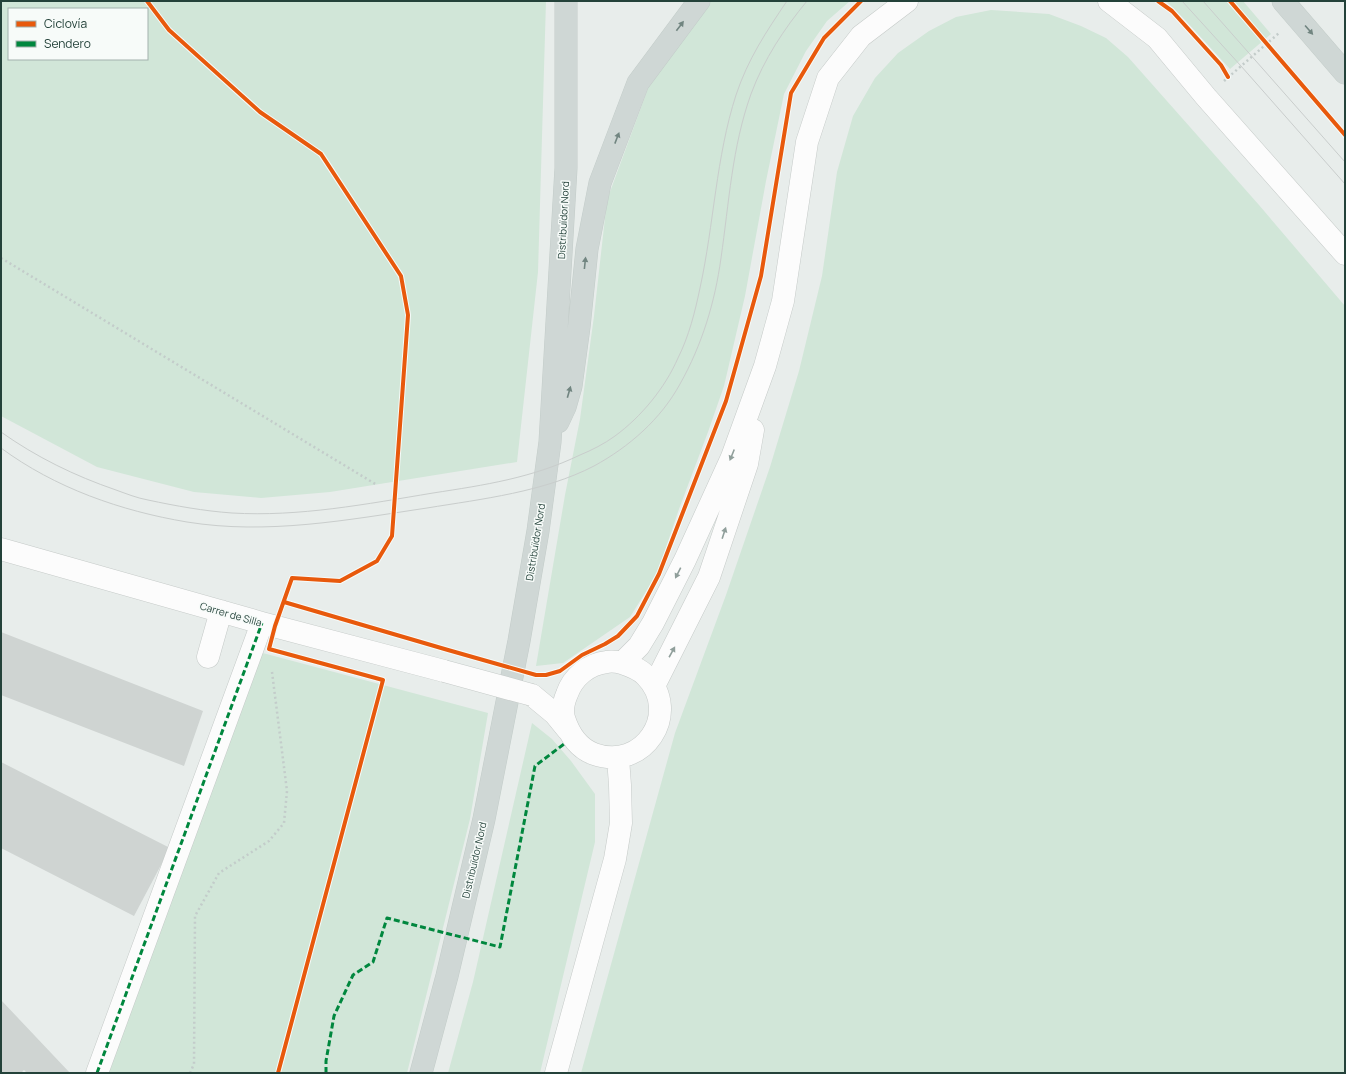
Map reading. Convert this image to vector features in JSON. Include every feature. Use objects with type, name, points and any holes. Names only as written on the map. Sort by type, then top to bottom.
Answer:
[{"type":"main road","name":"Distribuïdor Nord","points":[[421,1073],[447,976],[484,819],[519,641],[538,531],[550,442],[566,168],[566,1]]},
{"type":"main road","points":[[550,442],[565,407],[571,386],[579,327],[586,249],[600,183],[638,83],[699,1]]},
{"type":"main road","points":[[1290,9],[1345,73]]},
{"type":"street","points":[[622,663],[639,646],[653,623],[685,560],[732,456],[765,366],[783,301],[807,142],[828,78],[861,36],[907,1]]},
{"type":"street","points":[[1109,1],[1157,38],[1345,254]]},
{"type":"street","points":[[654,686],[709,577],[747,464],[765,366]]},
{"type":"street","name":"Carrer de Silla","points":[[1,548],[262,623],[532,695],[552,692],[570,685]]},
{"type":"street","points":[[208,658],[221,611]]},
{"type":"street","points":[[97,1073],[262,623]]},
{"type":"street","points":[[607,662],[622,663],[635,668],[646,675],[654,686],[659,701],[660,716],[655,731],[646,744],[633,753],[618,758],[603,757],[588,752],[576,742],[568,730],[564,715],[564,700],[570,685],[579,674],[592,666],[607,662]]},
{"type":"street","name":"Carrer de Silla","points":[[532,695],[555,714],[568,730]]},
{"type":"street","points":[[556,1073],[615,859],[621,823],[618,758]]},
{"type":"path","points":[[1206,96],[1267,44],[1290,9]]},
{"type":"path","points":[[1262,38],[1272,49]]},
{"type":"path","points":[[1224,71],[1228,77]]},
{"type":"path","points":[[1,258],[377,485]]},
{"type":"path","points":[[190,1073],[194,1064],[195,916],[219,873],[269,840],[284,823],[287,791],[271,665]]},
{"type":"green space","points":[[1,1],[546,1],[538,272],[517,462],[330,492],[261,498],[194,492],[97,467],[1,416]]},
{"type":"green space","points":[[711,1],[850,1],[827,21],[806,51],[784,94],[745,296],[724,386],[657,574],[630,617],[563,663],[536,666],[565,495],[580,419],[594,316],[607,200],[650,83]]},
{"type":"green space","points":[[1166,1],[1243,1],[1271,34],[1230,69]]},
{"type":"green space","points":[[991,10],[1049,14],[1081,26],[1106,38],[1128,57],[1259,205],[1345,306],[1345,1073],[581,1073],[675,733],[726,595],[770,467],[799,371],[822,276],[837,172],[853,116],[875,78],[898,53],[929,31],[956,17]]},
{"type":"green space","points":[[259,652],[488,713],[470,819],[407,1073],[100,1073]]},
{"type":"green space","points":[[532,723],[552,739],[571,761],[595,794],[595,842],[540,1073],[448,1073],[473,982]]},
{"type":"building","points":[[1,632],[203,711],[184,766],[1,695]]},
{"type":"building","points":[[1,762],[170,848],[134,916],[1,848]]},
{"type":"building","points":[[1,1000],[70,1073],[27,1073],[24,1070],[21,1073],[1,1073]]},
{"type":"tram line","points":[[1,432],[28,450],[56,465],[86,479],[136,497],[200,510],[257,514],[333,509],[490,484],[544,470],[598,447],[625,428],[643,411],[659,391],[673,369],[682,350],[696,306],[705,264],[729,118],[746,69],[765,35],[787,1]]},
{"type":"tram line","points":[[1,448],[44,475],[66,486],[113,504],[187,522],[217,526],[247,527],[337,521],[491,498],[555,482],[594,466],[632,441],[654,420],[672,397],[695,354],[715,291],[735,155],[739,134],[751,94],[768,57],[790,22],[807,1]]},
{"type":"tram line","points":[[1182,1],[1345,184]]},
{"type":"tram line","points":[[1203,1],[1345,162]]},
{"type":"marked path","points":[[97,1073],[262,623]]},
{"type":"marked path","points":[[326,1073],[326,1061],[334,1016],[353,975],[373,962],[387,918],[500,947],[535,766],[564,744]]},
{"type":"cycle path","points":[[147,1],[169,30],[260,112],[321,154],[401,276],[408,315],[392,536],[377,561],[340,581],[292,578],[275,626],[269,649],[383,680],[278,1073]]},
{"type":"cycle path","points":[[284,602],[536,675],[546,675],[560,671],[582,655],[618,636],[637,616],[659,574],[726,401],[761,276],[791,93],[824,38],[861,1]]},
{"type":"cycle path","points":[[1158,1],[1172,11],[1221,65],[1228,77]]},
{"type":"cycle path","points":[[1230,1],[1345,135]]}]
